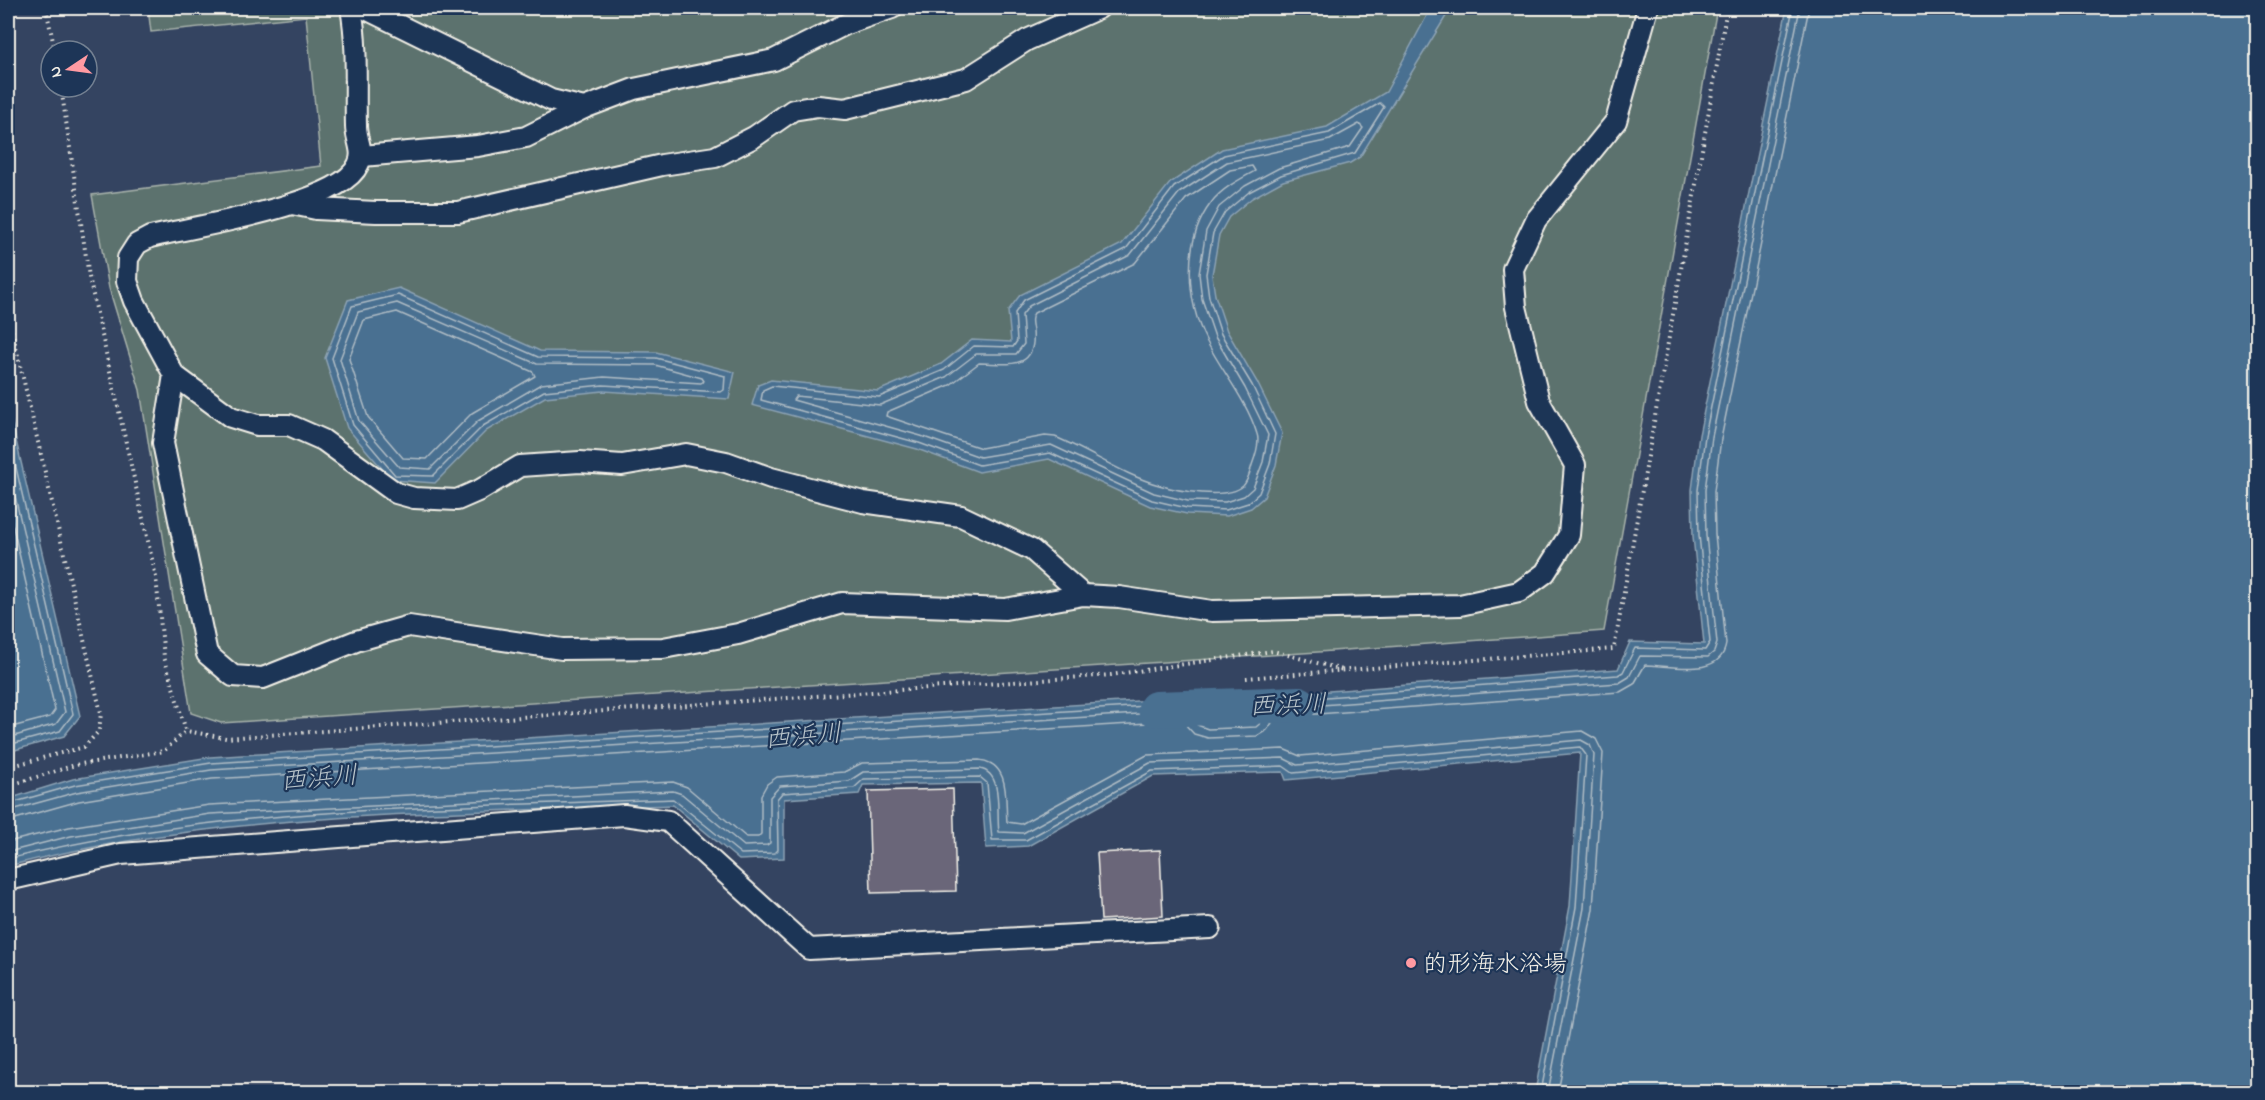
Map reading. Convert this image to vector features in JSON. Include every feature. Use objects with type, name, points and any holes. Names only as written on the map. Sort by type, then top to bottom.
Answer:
[{"type":"lane","points":[[351,8],[357,42],[356,129],[362,156],[357,169],[343,180],[292,204],[245,218],[150,237],[137,244],[128,258],[127,281],[134,301],[174,375],[231,417],[257,425],[289,425],[323,440],[396,493],[414,498],[457,500],[480,490],[520,466],[562,462],[622,465],[686,454],[726,462],[771,478],[863,502],[961,516],[1032,550],[1083,595]]},
{"type":"lane","points":[[364,8],[551,100],[584,108]]},
{"type":"lane","points":[[362,156],[466,147],[526,137],[584,108],[634,88],[774,60],[846,24],[892,8]]},
{"type":"lane","points":[[292,204],[316,209],[458,212],[662,165],[715,157],[754,137],[793,110],[818,106],[845,109],[966,79],[1027,40],[1099,8]]},
{"type":"lane","points":[[174,375],[163,443],[207,654],[233,676],[263,678],[356,641],[409,626],[562,649],[663,648],[738,634],[842,603],[1005,609],[1083,595],[1119,597],[1212,611],[1460,605],[1519,592],[1545,573],[1569,535],[1575,465],[1539,400],[1516,307],[1513,269],[1536,220],[1616,121],[1648,8]]},
{"type":"lane","points":[[8,880],[121,854],[624,816],[668,821],[809,949],[1210,928]]},
{"type":"path","points":[[46,8],[52,39]]},
{"type":"path","points":[[1246,678],[1614,649],[1727,8]]},
{"type":"path","points":[[63,99],[89,277],[156,577],[164,657],[186,731]]},
{"type":"path","points":[[8,313],[100,713],[99,731],[84,747],[8,767]]},
{"type":"path","points":[[186,731],[226,738],[1112,675],[1273,651],[1343,670]]},
{"type":"path","points":[[8,786],[75,765],[164,751],[186,731]]},
{"type":"green space","points":[[148,8],[1717,8],[1604,631],[1318,652],[221,723],[191,713],[140,390],[109,288],[92,195],[321,166],[306,16],[151,32]]},
{"type":"water","points":[[1431,8],[1451,8],[1360,157],[1350,163],[1283,181],[1252,198],[1229,217],[1219,235],[1212,275],[1215,295],[1227,331],[1257,382],[1282,433],[1276,465],[1264,497],[1251,508],[1227,516],[1187,514],[1150,506],[1049,459],[979,472],[917,449],[752,405],[758,385],[771,380],[878,391],[941,364],[972,340],[1011,342],[1008,311],[1020,295],[1122,244],[1170,183],[1222,149],[1327,127],[1386,92]]},
{"type":"water","points":[[1787,8],[2257,8],[2257,1092],[1535,1092],[1570,906],[1580,753],[1286,780],[1283,772],[1153,776],[1028,846],[986,848],[981,783],[863,785],[859,794],[784,799],[784,858],[739,860],[673,805],[422,813],[255,824],[172,834],[89,848],[8,866],[8,799],[73,779],[210,757],[1204,697],[1207,716],[1252,714],[1249,697],[1618,669],[1630,642],[1704,644],[1693,536],[1692,490],[1699,435]]},
{"type":"water","points":[[399,288],[540,351],[656,352],[735,372],[729,399],[603,391],[545,397],[486,431],[435,483],[392,480],[347,428],[325,358],[348,300]]},
{"type":"water","points":[[8,406],[80,716],[64,736],[8,752]]},
{"type":"building","points":[[953,789],[956,891],[871,893],[868,791]]},
{"type":"building","points":[[1160,850],[1163,916],[1101,920],[1097,853]]},
{"type":"waterway","name":"西浜川","points":[[1156,709],[1299,704]]},
{"type":"place","name":"的形海水浴場","points":[[1411,963]]}]
